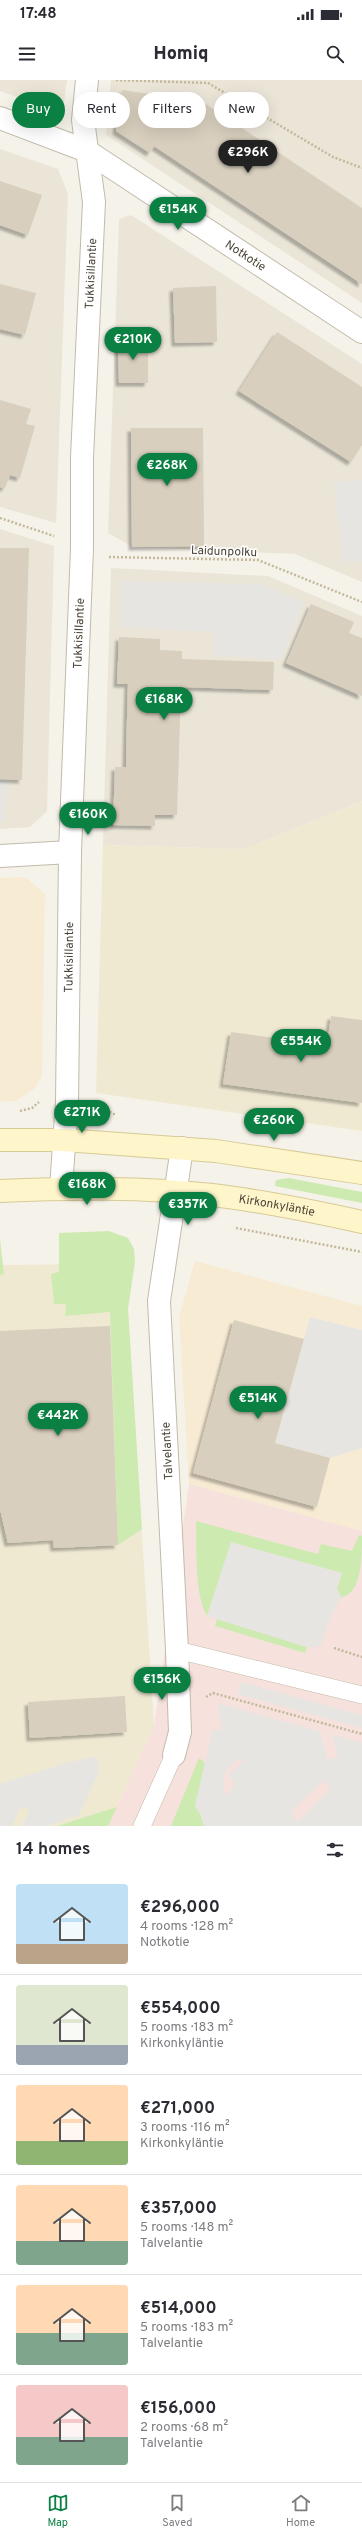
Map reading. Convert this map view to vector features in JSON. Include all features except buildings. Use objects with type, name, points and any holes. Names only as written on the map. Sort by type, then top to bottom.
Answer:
[{"type":"main road","points":[[0,1140],[64,1140],[182,1148],[282,1160],[362,1173]]},
{"type":"main road","name":"Kirkonkyläntie","points":[[0,1191],[61,1188],[174,1192],[272,1203],[362,1222]]},
{"type":"street","name":"Tukkisillantie","points":[[61,1188],[64,1140],[70,852],[82,548],[82,457],[94,202],[83,120],[87,80]]},
{"type":"street","name":"Notkotie","points":[[0,118],[87,151],[362,332]]},
{"type":"street","points":[[0,856],[70,852]]},
{"type":"street","name":"Talvelantie","points":[[174,1755],[180,1732],[159,1301],[174,1192],[182,1148]]},
{"type":"lane","points":[[177,1650],[362,1695]]},
{"type":"lane","points":[[142,1826],[174,1755]]},
{"type":"path","points":[[116,80],[209,81],[332,157],[362,168]]},
{"type":"path","points":[[0,518],[61,538]]},
{"type":"path","name":"Laidunpolku","points":[[102,557],[258,560],[362,602]]},
{"type":"path","points":[[15,1113],[32,1108],[40,1101]]},
{"type":"path","points":[[334,1648],[362,1657]]},
{"type":"path","points":[[200,1700],[213,1693],[362,1734]]},
{"type":"shaded area","points":[[0,80],[67,80],[65,95],[65,92],[12,92],[12,95],[0,91]]},
{"type":"shaded area","points":[[111,80],[362,80],[362,303],[106,135],[107,128],[130,128],[130,92],[110,92]]},
{"type":"shaded area","points":[[0,149],[58,169],[68,194],[56,523],[0,507]]},
{"type":"shaded area","points":[[131,215],[362,364],[362,582],[295,554],[133,547],[108,533],[119,219]]},
{"type":"shaded area","points":[[362,480],[362,561],[343,562],[334,482]]},
{"type":"shaded area","points":[[0,529],[54,546],[47,811],[30,827],[0,829]]},
{"type":"shaded area","points":[[111,568],[268,576],[362,616],[362,801],[245,849],[103,845]]},
{"type":"shaded area","points":[[121,581],[261,584],[304,603],[281,660],[213,655],[214,632],[120,627]]},
{"type":"shaded area","points":[[0,750],[11,750],[4,821],[0,821]]},
{"type":"shaded area","points":[[362,801],[362,1131],[96,1093],[103,845],[245,849]]},
{"type":"shaded area","points":[[25,877],[45,894],[42,1076],[34,1089],[16,1101],[0,1102],[0,878]]},
{"type":"shaded area","points":[[195,1261],[362,1306],[362,1531],[189,1484],[179,1317]]},
{"type":"shaded area","points":[[119,1264],[128,1309],[154,1726],[108,1826],[0,1826],[0,1265]]},
{"type":"shaded area","points":[[310,1317],[362,1330],[362,1448],[330,1458],[275,1443]]},
{"type":"shaded area","points":[[189,1484],[362,1531],[362,1826],[108,1826],[154,1726]]},
{"type":"shaded area","points":[[231,1542],[342,1573],[337,1589],[341,1597],[328,1623],[320,1647],[307,1647],[207,1616]]},
{"type":"shaded area","points":[[241,1682],[362,1715],[362,1728],[238,1694]]},
{"type":"shaded area","points":[[217,1703],[319,1731],[328,1760],[338,1757],[332,1734],[362,1743],[362,1826],[204,1826],[202,1816],[195,1807],[196,1801],[213,1729],[222,1731]],"holes":[[[245,1759],[228,1776],[236,1784],[225,1795],[223,1786],[225,1772],[235,1761]],[[323,1781],[331,1789],[298,1821],[290,1813]]]},
{"type":"shaded area","points":[[97,1756],[99,1772],[79,1815],[47,1826],[22,1826],[29,1811],[24,1806],[19,1810],[12,1826],[0,1826],[0,1784],[66,1763]]},
{"type":"green space","points":[[289,1178],[362,1192],[362,1203],[275,1186],[276,1180]]},
{"type":"green space","points":[[109,1231],[128,1238],[134,1249],[135,1262],[128,1309],[142,1529],[118,1545],[110,1312],[65,1316],[66,1304],[54,1304],[51,1274],[59,1272],[59,1233]]},
{"type":"green space","points":[[0,1239],[4,1274],[0,1275]]},
{"type":"green space","points":[[196,1521],[318,1554],[321,1544],[352,1551],[359,1535],[362,1536],[361,1564],[357,1582],[348,1595],[341,1597],[337,1589],[342,1573],[231,1543],[207,1616],[200,1596],[198,1583]]},
{"type":"green space","points":[[217,1619],[307,1647],[305,1653],[215,1626]]},
{"type":"green space","points":[[199,1758],[204,1762],[205,1766],[196,1801],[204,1826],[171,1826]]},
{"type":"green space","points":[[117,1807],[108,1826],[57,1826]]}]
